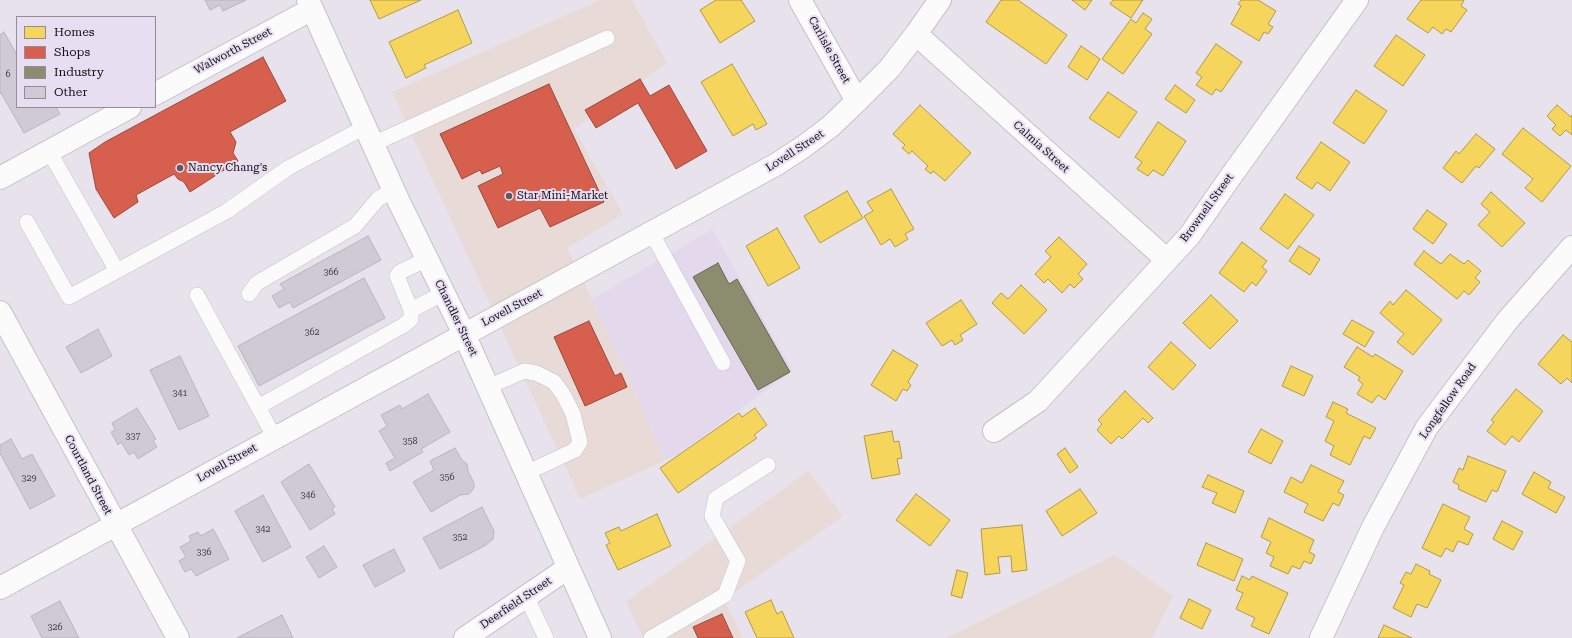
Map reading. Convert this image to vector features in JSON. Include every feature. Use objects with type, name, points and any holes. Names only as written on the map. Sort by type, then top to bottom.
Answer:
[{"type":"street","name":"Carlisle Street","points":[[800,0],[857,101]]},
{"type":"street","name":"Lovell Street","points":[[0,588],[777,164],[803,148],[831,126],[889,69],[940,0]]},
{"type":"street","name":"Brownell Street","points":[[994,431],[1038,401],[1190,235],[1357,0]]},
{"type":"street","name":"Walworth Street","points":[[156,93],[310,4]]},
{"type":"street","name":"Chandler Street","points":[[310,4],[393,190],[464,334],[600,638]]},
{"type":"street","name":"Calmia Street","points":[[916,34],[1167,260]]},
{"type":"street","points":[[0,178],[128,108]]},
{"type":"street","name":"Longfellow Road","points":[[1322,638],[1373,527],[1427,427],[1507,321],[1572,247]]},
{"type":"street","name":"Courtland Street","points":[[0,312],[178,638]]},
{"type":"street","name":"Deerfield Street","points":[[465,638],[568,568]]},
{"type":"lane","points":[[27,222],[69,297],[227,211],[288,168],[607,38]]},
{"type":"lane","points":[[49,151],[117,271]]},
{"type":"lane","points":[[249,294],[257,283],[355,226],[378,199],[393,190]]},
{"type":"lane","points":[[651,232],[723,364]]},
{"type":"lane","points":[[258,407],[404,325],[410,319],[412,310],[397,276],[400,272],[427,259]]},
{"type":"lane","points":[[412,310],[444,293]]},
{"type":"lane","points":[[197,294],[275,438]]},
{"type":"lane","points":[[488,387],[524,371],[536,373],[554,382],[563,394],[572,414],[580,442],[575,450],[526,473]]},
{"type":"lane","points":[[651,638],[725,595],[738,562],[712,516],[716,498],[768,465]]},
{"type":"lane","points":[[526,596],[546,638]]},
{"type":"shaded area","points":[[600,0],[632,0],[667,63],[574,129],[623,214],[567,248],[666,460],[580,499],[392,92]]},
{"type":"shaded area","points":[[712,229],[793,371],[678,454],[666,460],[592,299]]},
{"type":"shaded area","points":[[808,471],[843,516],[724,600],[743,638],[643,638],[626,602]]},
{"type":"shaded area","points":[[1115,555],[1173,596],[1152,638],[946,638]]},
{"type":"building: Homes","points":[[370,0],[421,0],[379,19]]},
{"type":"building: Homes","points":[[716,0],[741,0],[755,21],[720,43],[700,10]]},
{"type":"building: Homes","points":[[1001,0],[1018,0],[1067,35],[1046,64],[986,22]]},
{"type":"building: Homes","points":[[1072,0],[1092,0],[1085,10]]},
{"type":"building: Homes","points":[[1113,0],[1143,0],[1131,18],[1110,4]]},
{"type":"building: Homes","points":[[1241,0],[1258,0],[1276,11],[1268,24],[1273,27],[1268,34],[1264,32],[1259,41],[1231,24],[1241,6],[1238,4]]},
{"type":"building: Homes","points":[[1421,0],[1464,0],[1461,6],[1467,10],[1451,32],[1446,29],[1442,34],[1433,27],[1428,33],[1407,19]]},
{"type":"building: Homes","points":[[458,10],[472,43],[424,65],[426,68],[406,78],[389,42]]},
{"type":"building: Homes","points":[[1143,13],[1152,19],[1145,29],[1152,34],[1123,74],[1102,59],[1131,19],[1136,23]]},
{"type":"building: Homes","points":[[1396,35],[1425,55],[1403,86],[1374,66]]},
{"type":"building: Homes","points":[[1216,44],[1242,62],[1221,92],[1216,89],[1212,95],[1196,85],[1202,77],[1196,73]]},
{"type":"building: Homes","points":[[1081,46],[1100,59],[1087,80],[1068,67]]},
{"type":"building: Homes","points":[[732,64],[767,124],[756,130],[753,124],[733,136],[701,82]]},
{"type":"building: Homes","points":[[1175,85],[1195,100],[1186,113],[1165,99]]},
{"type":"building: Homes","points":[[1356,90],[1387,111],[1364,144],[1333,123]]},
{"type":"building: Homes","points":[[1108,92],[1137,112],[1119,138],[1089,118]]},
{"type":"building: Homes","points":[[920,105],[971,153],[945,181],[933,171],[931,174],[925,169],[928,166],[912,151],[909,154],[902,148],[905,145],[893,134]]},
{"type":"building: Homes","points":[[1557,105],[1571,117],[1572,115],[1572,135],[1566,130],[1560,136],[1552,129],[1556,125],[1547,116]]},
{"type":"building: Homes","points":[[1158,122],[1186,141],[1163,176],[1153,170],[1148,176],[1137,169],[1142,162],[1135,157]]},
{"type":"building: Homes","points":[[1523,128],[1571,166],[1542,202],[1525,188],[1533,179],[1502,154]]},
{"type":"building: Homes","points":[[1476,134],[1495,149],[1479,168],[1476,166],[1462,183],[1443,168],[1456,151],[1459,154]]},
{"type":"building: Homes","points":[[1321,142],[1350,162],[1330,191],[1317,182],[1312,189],[1296,178]]},
{"type":"building: Homes","points":[[891,189],[914,229],[905,234],[908,239],[895,247],[890,239],[881,245],[864,216],[873,211],[867,202]]},
{"type":"building: Homes","points":[[847,191],[863,218],[820,243],[804,216]]},
{"type":"building: Homes","points":[[1491,192],[1525,223],[1502,247],[1478,225],[1490,212],[1481,204]]},
{"type":"building: Homes","points":[[1285,194],[1314,215],[1288,249],[1260,229]]},
{"type":"building: Homes","points":[[1427,210],[1447,224],[1433,244],[1413,229]]},
{"type":"building: Homes","points":[[777,228],[800,268],[768,286],[746,246]]},
{"type":"building: Homes","points":[[1059,237],[1087,264],[1078,274],[1083,279],[1074,288],[1070,284],[1062,293],[1048,279],[1044,283],[1035,274],[1051,257],[1045,251]]},
{"type":"building: Homes","points":[[1242,242],[1267,261],[1262,267],[1267,271],[1256,286],[1252,282],[1244,292],[1219,273]]},
{"type":"building: Homes","points":[[1299,246],[1320,259],[1310,275],[1289,261]]},
{"type":"building: Homes","points":[[1424,251],[1441,264],[1450,254],[1464,264],[1468,260],[1481,271],[1475,278],[1480,282],[1469,295],[1464,291],[1457,299],[1414,264]]},
{"type":"building: Homes","points":[[1021,285],[1047,310],[1024,334],[992,303],[1001,293],[1008,299]]},
{"type":"building: Homes","points":[[1406,290],[1442,320],[1413,355],[1397,342],[1404,334],[1380,313],[1390,301],[1393,305]]},
{"type":"building: Homes","points":[[1211,295],[1238,321],[1210,349],[1183,323]]},
{"type":"building: Homes","points":[[961,300],[977,324],[960,335],[963,340],[955,345],[952,340],[942,346],[926,323]]},
{"type":"building: Homes","points":[[1352,320],[1374,332],[1365,347],[1343,334]]},
{"type":"building: Homes","points":[[1563,335],[1572,342],[1572,383],[1567,378],[1561,384],[1538,364]]},
{"type":"building: Homes","points":[[1171,342],[1196,365],[1173,390],[1148,367]]},
{"type":"building: Homes","points":[[1357,347],[1373,357],[1375,354],[1403,371],[1385,400],[1378,395],[1372,403],[1357,394],[1363,384],[1358,380],[1360,377],[1344,367]]},
{"type":"building: Homes","points":[[893,350],[918,365],[908,382],[911,385],[907,391],[903,389],[896,401],[871,385]]},
{"type":"building: Homes","points":[[1291,366],[1313,376],[1304,396],[1282,386]]},
{"type":"building: Homes","points":[[1516,389],[1543,411],[1519,442],[1512,436],[1505,445],[1487,431],[1494,422],[1491,420]]},
{"type":"building: Homes","points":[[1125,391],[1153,418],[1148,423],[1143,418],[1122,439],[1119,436],[1111,444],[1097,430],[1102,424],[1098,420]]},
{"type":"building: Homes","points":[[1333,402],[1348,409],[1346,413],[1376,428],[1370,439],[1364,436],[1350,465],[1330,455],[1334,446],[1325,441],[1334,421],[1326,417]]},
{"type":"building: Homes","points":[[755,408],[767,425],[754,435],[757,438],[678,493],[660,468],[739,413],[742,417]]},
{"type":"building: Homes","points":[[1261,429],[1283,441],[1271,464],[1248,452]]},
{"type":"building: Homes","points":[[892,431],[894,442],[899,441],[902,458],[897,459],[900,474],[872,479],[864,436]]},
{"type":"building: Homes","points":[[1065,448],[1078,467],[1070,473],[1057,454]]},
{"type":"building: Homes","points":[[1468,456],[1506,471],[1497,492],[1492,490],[1486,502],[1458,489],[1459,485],[1453,482],[1459,468],[1463,470]]},
{"type":"building: Homes","points":[[1311,465],[1344,481],[1338,492],[1344,495],[1339,506],[1333,503],[1323,521],[1304,512],[1308,504],[1284,492],[1291,477],[1302,483]]},
{"type":"building: Homes","points":[[1534,472],[1551,482],[1548,488],[1565,497],[1556,513],[1522,494]]},
{"type":"building: Homes","points":[[1208,475],[1244,491],[1235,513],[1212,503],[1217,493],[1202,487]]},
{"type":"building: Homes","points":[[1080,489],[1097,513],[1062,536],[1046,511]]},
{"type":"building: Homes","points":[[916,494],[950,520],[930,546],[896,520]]},
{"type":"building: Homes","points":[[1443,504],[1470,517],[1464,529],[1473,534],[1468,545],[1458,541],[1453,552],[1446,548],[1441,557],[1422,548]]},
{"type":"building: Homes","points":[[657,514],[671,546],[618,570],[606,545],[610,543],[605,533],[619,527],[621,531]]},
{"type":"building: Homes","points":[[1269,518],[1314,540],[1309,552],[1315,555],[1311,564],[1304,561],[1300,569],[1292,566],[1288,574],[1270,566],[1274,557],[1266,553],[1271,542],[1261,537]]},
{"type":"building: Homes","points":[[1502,521],[1523,532],[1513,550],[1493,539]]},
{"type":"building: Homes","points":[[1022,525],[1027,570],[1012,572],[1011,556],[998,557],[1000,573],[985,575],[981,529]]},
{"type":"building: Homes","points":[[1206,543],[1243,559],[1234,581],[1197,565]]},
{"type":"building: Homes","points":[[1416,564],[1430,571],[1429,574],[1441,580],[1427,608],[1417,604],[1411,617],[1393,608],[1404,585],[1400,583],[1406,572],[1411,574]]},
{"type":"building: Homes","points":[[957,570],[968,573],[962,598],[951,595]]},
{"type":"building: Homes","points":[[1242,576],[1250,580],[1252,576],[1288,593],[1269,634],[1251,626],[1255,618],[1236,609],[1243,593],[1236,590]]},
{"type":"building: Homes","points":[[1189,599],[1211,610],[1202,629],[1180,618]]},
{"type":"building: Homes","points":[[771,600],[777,614],[782,611],[794,638],[757,638],[745,612]]},
{"type":"building: Homes","points":[[1384,625],[1412,638],[1378,638]]},
{"type":"building: Shops","points":[[263,57],[286,101],[230,132],[236,142],[233,153],[238,161],[190,192],[184,182],[178,179],[174,174],[136,195],[138,202],[114,218],[96,189],[89,153],[105,142]]},
{"type":"building: Shops","points":[[640,79],[650,96],[669,85],[707,151],[676,169],[638,103],[596,128],[585,110]]},
{"type":"building: Shops","points":[[549,84],[604,202],[550,227],[540,208],[498,228],[478,186],[503,174],[500,166],[482,174],[480,170],[462,179],[440,134]]},
{"type":"building: Shops","points":[[589,321],[615,376],[621,373],[627,387],[585,406],[554,337]]},
{"type":"building: Shops","points":[[722,614],[733,638],[698,638],[693,627]]},
{"type":"building: Industry","points":[[718,263],[729,284],[737,279],[790,372],[758,390],[693,277]]},
{"type":"building: Other","points":[[205,0],[246,0],[223,11],[220,5],[210,10]]},
{"type":"building: Other","points":[[4,32],[16,53],[16,108],[57,108],[60,114],[24,133],[1,93],[0,94],[0,35]]},
{"type":"building: Other","points":[[368,236],[381,260],[293,308],[290,302],[279,308],[272,296],[284,289],[280,284]]},
{"type":"building: Other","points":[[364,278],[385,318],[259,386],[238,346]]},
{"type":"building: Other","points":[[98,329],[112,356],[81,373],[66,347]]},
{"type":"building: Other","points":[[180,356],[209,416],[179,430],[150,370]]},
{"type":"building: Other","points":[[428,394],[450,432],[421,449],[423,452],[390,471],[386,463],[395,458],[379,431],[387,426],[381,415],[400,405],[402,409]]},
{"type":"building: Other","points":[[137,408],[156,439],[153,441],[157,447],[138,459],[134,452],[129,455],[121,442],[118,445],[111,432],[115,430],[112,423]]},
{"type":"building: Other","points":[[11,439],[22,459],[32,454],[55,496],[30,509],[0,453],[0,445]]},
{"type":"building: Other","points":[[455,448],[462,460],[467,464],[468,471],[474,483],[474,488],[469,494],[460,495],[431,512],[413,482],[434,470],[430,461]]},
{"type":"building: Other","points":[[309,464],[335,507],[332,509],[335,514],[310,530],[281,482]]},
{"type":"building: Other","points":[[263,495],[291,547],[263,562],[235,511]]},
{"type":"building: Other","points":[[482,507],[494,531],[493,539],[486,545],[440,569],[423,538]]},
{"type":"building: Other","points":[[213,529],[229,559],[196,576],[191,569],[185,572],[179,561],[186,557],[180,547],[191,541],[189,536],[198,532],[201,536]]},
{"type":"building: Other","points":[[324,546],[337,567],[319,578],[306,557]]},
{"type":"building: Other","points":[[394,549],[405,571],[375,587],[363,565]]},
{"type":"building: Other","points":[[60,601],[79,638],[42,638],[31,616]]},
{"type":"building: Other","points":[[282,615],[293,638],[237,638]]},
{"type":"place","name":"Nancy Chang's","points":[[180,168]]},
{"type":"place","name":"Star Mini-Market","points":[[509,196]]}]
